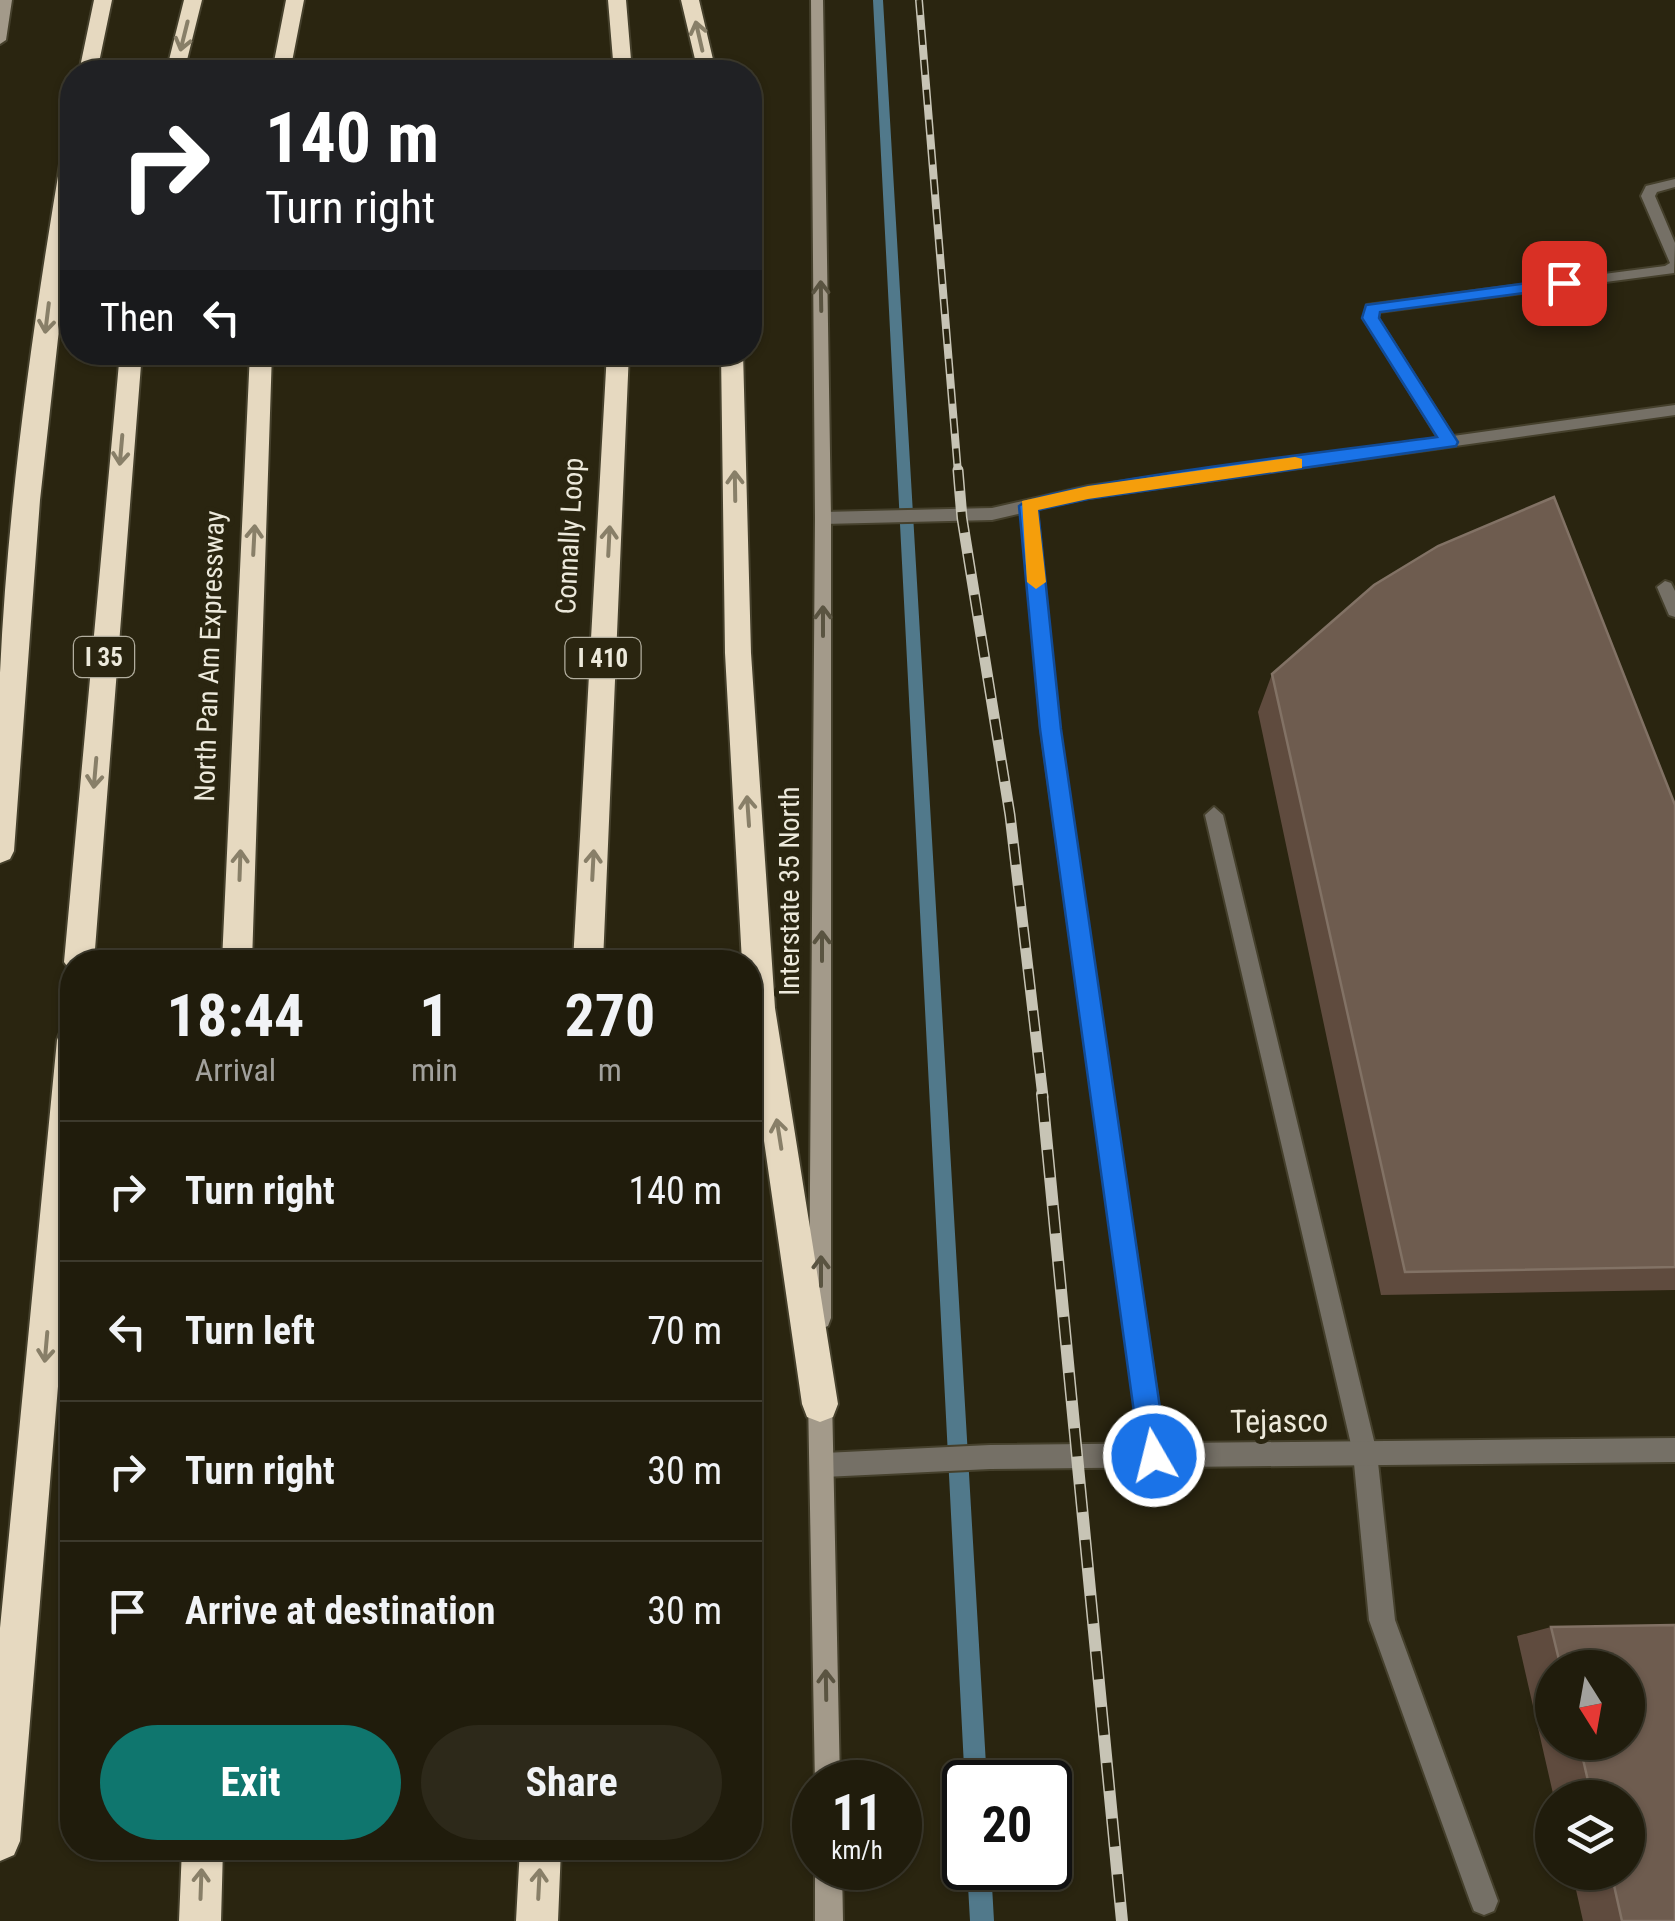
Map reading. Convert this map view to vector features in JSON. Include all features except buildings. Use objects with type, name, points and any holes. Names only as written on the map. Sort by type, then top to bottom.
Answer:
[{"type":"highway","points":[[91,60],[104,0]]},
{"type":"highway","points":[[178,60],[193,0]]},
{"type":"highway","points":[[283,60],[295,0]]},
{"type":"highway","points":[[617,0],[623,60]]},
{"type":"highway","points":[[690,0],[704,60]]},
{"type":"highway","points":[[0,851],[32,446],[60,220]]},
{"type":"highway","name":"I 35","points":[[80,950],[130,365]]},
{"type":"highway","name":"North Pan Am Expressway","points":[[237,950],[260,365]]},
{"type":"highway","name":"Connally Loop","points":[[589,950],[617,365]]},
{"type":"highway","points":[[732,365],[738,653],[756,950]]},
{"type":"highway","points":[[762,1021],[820,1404]]},
{"type":"highway","points":[[0,1841],[60,1174]]},
{"type":"highway","points":[[200,1921],[203,1860]]},
{"type":"highway","points":[[537,1921],[540,1860]]},
{"type":"main road","points":[[0,40],[6,0]]},
{"type":"main road","name":"Interstate 35 North","points":[[817,0],[823,518],[820,1404],[827,1760]]},
{"type":"main road","points":[[828,1890],[828,1921]]},
{"type":"street","points":[[1449,442],[1371,318],[1372,308],[1669,270],[1675,263],[1648,196],[1651,189],[1675,183]]},
{"type":"street","points":[[823,518],[992,514],[1088,492],[1675,410]]},
{"type":"street","points":[[1028,506],[1050,729],[1154,1456]]},
{"type":"street","points":[[1665,587],[1675,611]]},
{"type":"street","points":[[1214,814],[1365,1453],[1382,1620],[1484,1901]]},
{"type":"street","name":"Tejasco","points":[[824,1465],[990,1457],[1675,1450]]},
{"type":"waterway","points":[[878,0],[974,1760]]},
{"type":"waterway","points":[[980,1890],[982,1921]]},
{"type":"railway","points":[[919,0],[958,473]]},
{"type":"railway","points":[[958,470],[962,518],[1010,815],[1043,1097]]},
{"type":"railway","points":[[1042,1094],[1122,1921]]},
{"type":"slow traffic","points":[[1036,582],[1028,506],[1088,492],[1295,463]]},
{"type":"route","points":[[1154,1456],[1050,729],[1028,506],[1088,492],[1449,442],[1371,318],[1372,308],[1564,283]]}]
